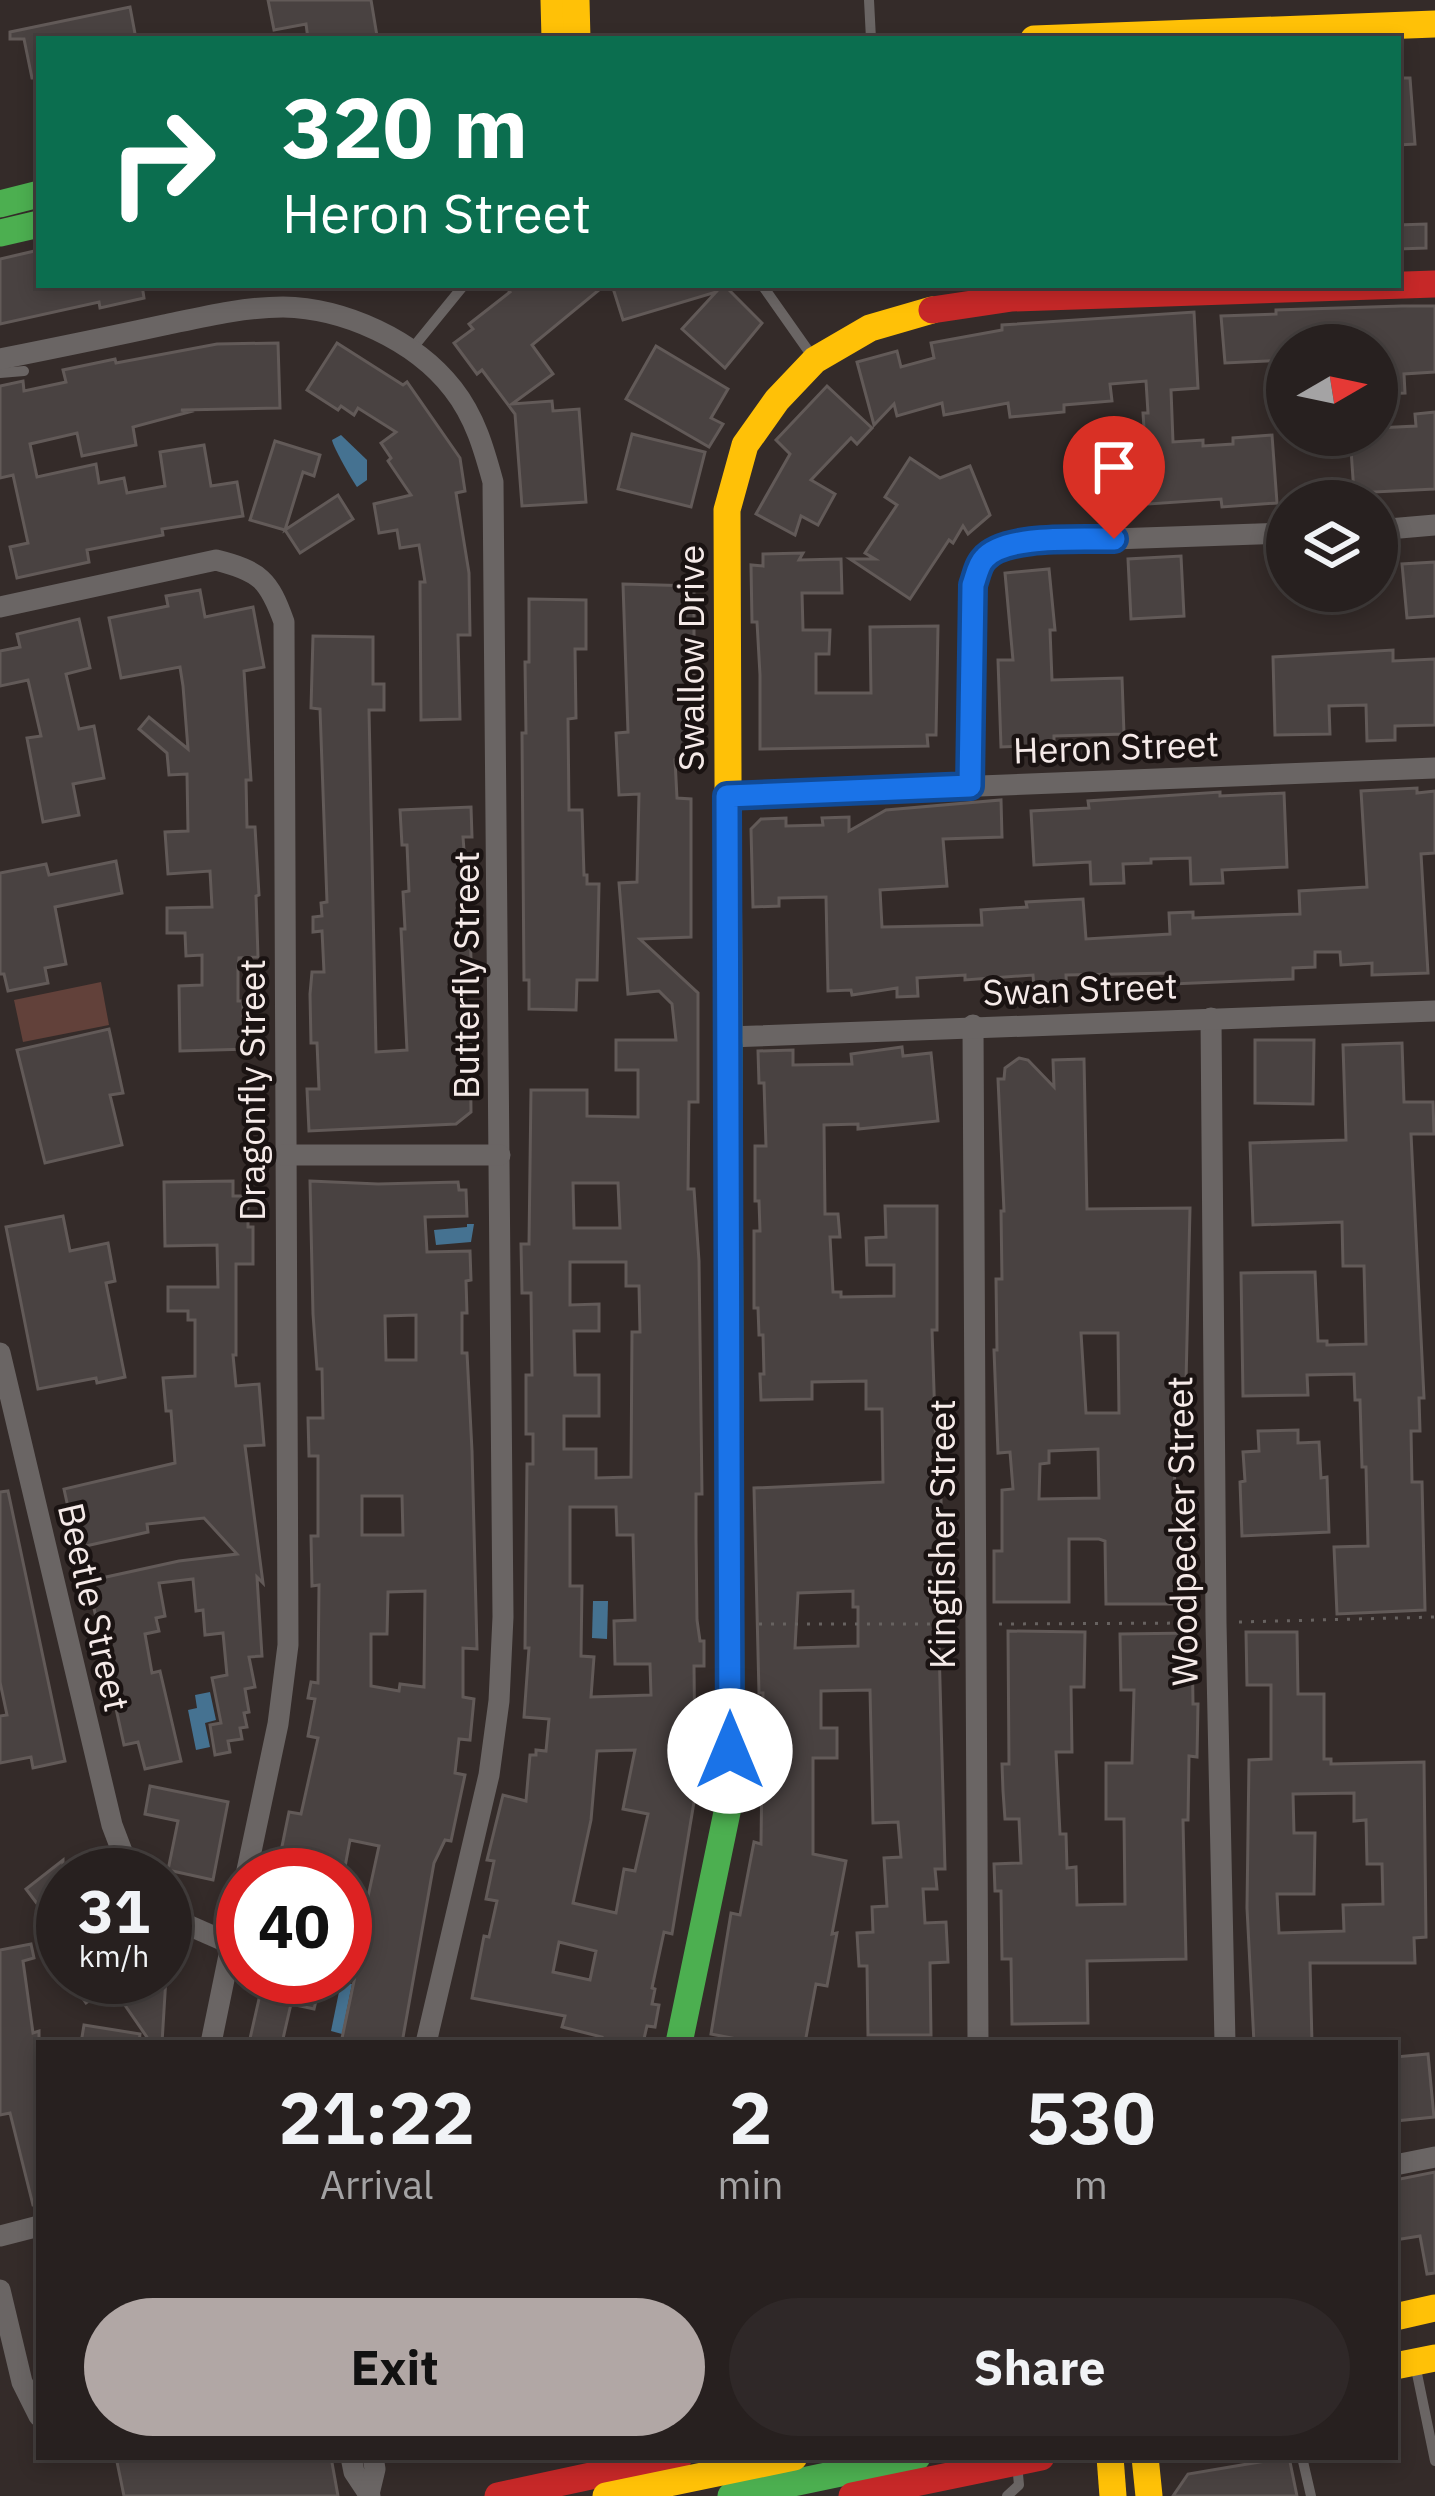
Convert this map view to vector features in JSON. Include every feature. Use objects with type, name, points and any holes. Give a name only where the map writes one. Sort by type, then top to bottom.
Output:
[{"type":"street","points":[[554,0],[555,36]]},
{"type":"street","points":[[576,0],[577,36]]},
{"type":"street","points":[[1114,36],[1435,24]]},
{"type":"street","points":[[0,203],[36,195]]},
{"type":"street","points":[[0,233],[36,225]]},
{"type":"street","name":"Swallow Drive","points":[[1401,285],[1435,284]]},
{"type":"street","name":"Swallow Drive","points":[[681,2040],[731,1793],[727,510],[745,445],[777,400],[815,360],[870,328],[928,311],[1012,298],[1314,288]]},
{"type":"street","name":"Butterfly Street","points":[[0,359],[223,313],[282,307],[328,312],[411,350],[453,388],[480,434],[493,482],[500,1701],[489,1775],[427,2040]]},
{"type":"street","points":[[1398,528],[1435,525]]},
{"type":"street","points":[[970,786],[973,585],[981,561],[997,548],[1027,542],[1266,534]]},
{"type":"street","name":"Dragonfly Street","points":[[0,607],[216,560],[244,567],[272,586],[284,622],[288,1645],[278,1724],[251,1848]]},
{"type":"street","name":"Heron Street","points":[[727,796],[1435,768]]},
{"type":"street","name":"Swan Street","points":[[728,1037],[1435,1011]]},
{"type":"street","name":"Woodpecker Street","points":[[1211,1018],[1225,2040]]},
{"type":"street","name":"Kingfisher Street","points":[[973,1025],[978,2040]]},
{"type":"street","points":[[284,1155],[500,1155]]},
{"type":"street","name":"Beetle Street","points":[[0,1353],[121,1848]]},
{"type":"street","points":[[212,2040],[219,2004]]},
{"type":"street","points":[[1398,2164],[1435,2157]]},
{"type":"street","points":[[0,2236],[36,2227]]},
{"type":"street","points":[[0,2290],[22,2382],[36,2410]]},
{"type":"street","points":[[1398,2316],[1435,2308]]},
{"type":"street","points":[[353,2460],[369,2495]]},
{"type":"street","points":[[369,2495],[374,2460]]},
{"type":"street","points":[[498,2496],[677,2460]]},
{"type":"street","points":[[597,2493],[778,2460]]},
{"type":"street","points":[[720,2492],[900,2460]]},
{"type":"street","points":[[852,2496],[1024,2460]]},
{"type":"street","points":[[1109,2460],[1113,2496]]},
{"type":"street","points":[[1145,2460],[1149,2496]]},
{"type":"lane","points":[[869,0],[871,36]]},
{"type":"lane","points":[[411,350],[462,288]]},
{"type":"lane","points":[[764,288],[815,360]]},
{"type":"lane","points":[[0,374],[24,371]]},
{"type":"lane","points":[[1415,2362],[1435,2461]]},
{"type":"lane","points":[[597,2493],[683,2460]]},
{"type":"lane","points":[[689,2460],[720,2492]]},
{"type":"lane","points":[[1007,2496],[1019,2485],[1029,2460]]},
{"type":"lane","points":[[1303,2460],[1311,2496]]},
{"type":"path","points":[[730,1624],[1216,1623],[1435,1617]]},
{"type":"shaded area","points":[[101,982],[109,1025],[23,1042],[14,1000]]},
{"type":"water","points":[[341,435],[367,460],[367,480],[357,487],[332,440]]},
{"type":"water","points":[[474,1224],[471,1242],[436,1245],[434,1230]]},
{"type":"water","points":[[593,1601],[608,1601],[607,1639],[592,1638]]},
{"type":"water","points":[[210,1692],[216,1720],[205,1723],[210,1747],[196,1750],[188,1710],[197,1708],[195,1695]]},
{"type":"water","points":[[337,2004],[348,2004],[342,2034],[331,2031]]},
{"type":"building","points":[[268,0],[371,0],[377,36],[308,36],[306,24],[274,30]]},
{"type":"building","points":[[130,7],[135,36],[36,36],[36,78],[32,78],[24,39],[10,39],[10,32]]},
{"type":"building","points":[[1401,78],[1410,78],[1415,144],[1401,145]]},
{"type":"building","points":[[1426,224],[1426,248],[1401,249],[1401,225]]},
{"type":"building","points":[[36,251],[36,288],[142,288],[144,298],[100,308],[99,302],[0,324],[0,259]]},
{"type":"building","points":[[507,288],[601,288],[532,345],[553,374],[512,404],[552,401],[553,411],[579,409],[586,502],[522,506],[515,414],[482,370],[477,374],[454,343],[473,329],[469,324],[510,292]]},
{"type":"building","points":[[613,288],[727,288],[762,323],[725,368],[682,329],[716,292],[623,320]]},
{"type":"building","points":[[1435,306],[1435,372],[1404,374],[1405,393],[1398,393],[1398,324],[1266,324],[1266,361],[1225,363],[1221,316],[1276,314],[1276,310]]},
{"type":"building","points":[[1194,312],[1198,388],[1171,390],[1173,442],[1233,444],[1233,438],[1266,435],[1266,456],[1274,456],[1275,480],[1266,480],[1266,504],[1222,507],[1221,499],[1149,504],[1143,413],[1148,413],[1146,381],[1110,384],[1112,401],[1010,417],[1008,403],[944,415],[942,403],[897,416],[894,404],[874,425],[857,362],[897,351],[901,367],[934,358],[931,343],[1002,330],[1002,325]]},
{"type":"building","points":[[278,343],[280,408],[181,410],[189,412],[133,427],[136,445],[82,456],[77,433],[30,444],[37,477],[96,464],[99,483],[124,478],[127,493],[165,486],[160,452],[204,445],[211,486],[237,482],[243,516],[162,529],[163,535],[87,550],[89,562],[17,578],[10,547],[28,543],[13,475],[0,478],[0,386],[23,381],[24,391],[66,382],[63,370],[115,359],[116,363],[217,344]]},
{"type":"building","points":[[337,343],[403,385],[407,382],[460,458],[465,491],[456,493],[469,573],[470,635],[458,635],[460,719],[421,720],[420,582],[425,582],[419,545],[400,548],[397,530],[379,533],[374,504],[411,495],[381,443],[396,432],[358,408],[354,415],[341,406],[338,410],[307,390]]},
{"type":"building","points":[[656,346],[728,389],[711,418],[723,424],[709,447],[626,399]]},
{"type":"building","points":[[827,386],[872,428],[857,444],[851,438],[811,480],[835,494],[818,525],[801,516],[795,535],[756,514],[790,454],[776,440]]},
{"type":"building","points":[[1435,412],[1435,489],[1398,491],[1398,480],[1353,480],[1351,456],[1398,456],[1398,427],[1416,426],[1415,414]]},
{"type":"building","points":[[632,434],[705,452],[691,507],[618,489]]},
{"type":"building","points":[[275,441],[320,455],[314,476],[303,472],[285,530],[250,520]]},
{"type":"building","points":[[910,458],[940,478],[970,466],[990,515],[968,534],[963,526],[953,543],[949,540],[910,599],[850,559],[875,559],[865,553],[897,505],[885,497]]},
{"type":"building","points":[[338,495],[353,519],[300,553],[285,530]]},
{"type":"building","points":[[803,553],[799,560],[841,559],[842,593],[802,593],[803,630],[830,630],[829,654],[816,654],[816,693],[871,693],[870,627],[938,626],[936,735],[927,735],[928,746],[760,749],[760,675],[757,622],[752,622],[751,565],[763,566],[763,554]]},
{"type":"building","points":[[1181,556],[1184,616],[1131,619],[1128,559]]},
{"type":"building","points":[[1435,562],[1435,616],[1407,618],[1402,564]]},
{"type":"building","points":[[1049,569],[1055,630],[1050,630],[1052,680],[1122,678],[1124,734],[1054,736],[1054,745],[1001,747],[998,660],[1013,660],[1005,573]]},
{"type":"building","points":[[623,584],[694,586],[694,729],[700,729],[701,758],[675,760],[677,798],[691,799],[691,937],[640,939],[698,993],[698,1102],[689,1102],[688,1189],[694,1189],[699,1261],[702,1494],[696,1494],[697,1620],[700,1641],[704,1641],[704,1666],[694,1666],[695,1762],[688,1795],[695,1796],[672,1934],[664,1932],[652,1988],[652,2004],[659,2005],[655,2027],[647,2026],[644,2040],[602,2040],[562,2027],[565,2016],[472,1998],[484,1936],[489,1937],[497,1901],[486,1899],[494,1861],[487,1860],[503,1795],[526,1801],[530,1755],[546,1751],[549,1719],[524,1717],[529,1648],[525,1648],[527,1464],[533,1464],[533,1434],[526,1434],[526,1375],[532,1375],[531,1293],[522,1293],[521,1244],[529,1244],[531,1090],[587,1090],[587,1116],[638,1117],[638,1070],[616,1070],[616,1040],[676,1040],[672,1004],[659,991],[628,994],[619,883],[637,882],[639,794],[619,795],[616,733],[628,732]],"holes":[[[573,1183],[618,1183],[620,1228],[574,1228]],[[570,1262],[626,1262],[626,1286],[639,1286],[640,1332],[632,1332],[631,1477],[596,1478],[596,1449],[564,1449],[564,1416],[599,1416],[599,1375],[575,1375],[574,1331],[599,1331],[599,1304],[570,1305]],[[570,1507],[616,1507],[617,1535],[633,1535],[635,1620],[614,1621],[615,1664],[650,1664],[651,1695],[591,1697],[594,1657],[581,1656],[582,1586],[570,1586]],[[635,1750],[623,1809],[648,1814],[635,1871],[624,1869],[616,1913],[573,1903],[591,1820],[597,1751]],[[559,1942],[596,1951],[590,1980],[553,1972]]]},
{"type":"building","points":[[200,590],[205,617],[253,607],[264,667],[244,671],[251,780],[246,780],[247,827],[255,827],[259,895],[258,957],[239,958],[238,969],[238,1001],[243,1001],[243,1021],[249,1021],[249,1049],[180,1051],[179,986],[202,985],[202,955],[186,956],[185,933],[167,933],[167,908],[212,907],[210,871],[168,874],[165,832],[188,831],[187,774],[169,775],[167,753],[139,729],[149,717],[188,749],[180,667],[121,678],[109,618],[168,606],[166,596]]},
{"type":"building","points":[[529,599],[586,600],[586,649],[575,649],[576,718],[568,719],[569,810],[582,810],[584,875],[587,884],[599,884],[597,980],[577,980],[576,1010],[529,1009],[529,980],[524,980],[522,733],[526,733]]},
{"type":"building","points":[[79,619],[90,668],[66,674],[79,729],[94,726],[104,778],[73,784],[79,815],[43,822],[27,738],[41,736],[28,680],[0,686],[0,651],[20,647],[17,634]]},
{"type":"building","points":[[313,636],[373,637],[373,684],[384,684],[384,710],[369,710],[376,1052],[407,1050],[401,929],[405,929],[403,892],[409,891],[400,810],[471,807],[472,837],[463,837],[465,863],[461,864],[464,928],[470,927],[471,959],[462,959],[465,1009],[470,1008],[471,1112],[456,1124],[309,1131],[307,1089],[319,1089],[317,1043],[311,1043],[312,972],[324,972],[322,931],[313,932],[313,917],[322,916],[321,903],[327,902],[320,709],[311,708]]},
{"type":"building","points":[[1393,650],[1393,661],[1435,659],[1435,725],[1395,726],[1395,740],[1367,741],[1366,705],[1329,706],[1330,734],[1275,735],[1273,657]]},
{"type":"building","points":[[1417,788],[1417,793],[1435,791],[1435,853],[1421,854],[1428,973],[1372,975],[1372,963],[1341,965],[1340,952],[1315,952],[1315,967],[1293,968],[1293,979],[1172,984],[1172,973],[1066,975],[1067,998],[1035,1000],[1033,975],[965,980],[965,975],[917,978],[918,996],[897,997],[897,988],[852,995],[851,990],[828,991],[826,897],[779,898],[779,906],[753,907],[751,829],[761,819],[786,818],[786,826],[823,825],[822,818],[849,817],[849,831],[886,810],[1001,800],[1002,837],[943,839],[947,886],[880,890],[882,927],[982,925],[981,910],[1083,899],[1086,939],[1170,934],[1169,913],[1193,912],[1193,918],[1300,914],[1299,891],[1367,887],[1361,791]]},
{"type":"building","points":[[1220,792],[1220,796],[1284,793],[1287,867],[1222,870],[1223,883],[1191,884],[1190,858],[1151,859],[1151,863],[1123,864],[1124,883],[1091,884],[1090,862],[1034,865],[1031,811],[1089,808],[1088,801]]},
{"type":"building","points":[[116,861],[122,893],[55,907],[66,964],[45,968],[48,983],[8,991],[4,974],[0,974],[0,873],[46,864],[49,875]]},
{"type":"building","points":[[109,1029],[123,1093],[110,1095],[122,1145],[45,1163],[17,1050]]},
{"type":"building","points":[[1255,1040],[1314,1040],[1313,1104],[1255,1103]]},
{"type":"building","points":[[1402,1043],[1404,1102],[1433,1102],[1434,1134],[1411,1134],[1424,1398],[1419,1398],[1420,1431],[1411,1431],[1412,1482],[1422,1482],[1425,1610],[1337,1614],[1334,1547],[1368,1546],[1366,1467],[1362,1467],[1360,1400],[1355,1400],[1354,1374],[1307,1375],[1308,1395],[1243,1396],[1241,1273],[1315,1272],[1318,1341],[1366,1344],[1364,1266],[1343,1266],[1342,1222],[1253,1225],[1250,1143],[1346,1140],[1343,1045]]},
{"type":"building","points":[[902,1047],[903,1056],[931,1053],[938,1121],[858,1129],[858,1124],[824,1125],[825,1214],[838,1214],[840,1237],[830,1237],[833,1292],[841,1292],[841,1297],[894,1296],[894,1265],[867,1265],[866,1238],[886,1237],[885,1206],[937,1206],[937,1330],[932,1330],[941,1550],[945,1551],[944,1608],[938,1608],[945,1869],[935,1869],[937,1889],[923,1889],[925,1923],[946,1922],[948,1962],[930,1963],[931,2035],[868,2035],[867,1966],[859,1966],[857,1933],[873,1932],[872,1907],[887,1906],[884,1858],[901,1857],[898,1822],[873,1823],[870,1690],[821,1691],[821,1728],[837,1728],[837,1758],[813,1758],[813,1854],[846,1861],[827,1986],[816,1984],[806,2040],[742,2040],[711,2034],[731,1913],[740,1915],[754,1842],[761,1844],[763,1693],[759,1693],[754,1488],[883,1482],[882,1409],[866,1409],[866,1381],[812,1382],[812,1399],[761,1400],[763,1335],[759,1335],[758,1308],[754,1308],[754,1231],[760,1231],[755,1146],[766,1146],[758,1051],[793,1050],[793,1065],[852,1064],[851,1054]],"holes":[[[853,1591],[853,1607],[858,1607],[858,1646],[795,1648],[798,1593]]]},
{"type":"building","points":[[1019,1058],[1028,1060],[1054,1087],[1053,1060],[1084,1059],[1087,1209],[1190,1208],[1184,1469],[1174,1469],[1183,1604],[1106,1604],[1105,1541],[1099,1539],[1069,1539],[1069,1602],[994,1602],[994,1551],[1002,1551],[1002,1490],[1013,1489],[1010,1452],[998,1453],[994,1350],[1004,1211],[998,1079],[1004,1079],[1005,1068]],"holes":[[[1081,1333],[1118,1333],[1119,1413],[1086,1413]],[[1098,1449],[1099,1498],[1039,1499],[1040,1464],[1049,1463],[1049,1451]]]},
{"type":"building","points":[[233,1181],[233,1196],[248,1196],[248,1227],[253,1227],[253,1264],[236,1264],[233,1355],[236,1386],[259,1384],[264,1445],[245,1446],[263,1583],[257,1577],[262,1656],[249,1657],[255,1687],[245,1689],[249,1712],[244,1713],[247,1727],[240,1728],[242,1739],[228,1741],[230,1752],[215,1755],[210,1725],[221,1723],[212,1678],[227,1675],[223,1633],[205,1635],[203,1610],[196,1611],[193,1579],[159,1583],[165,1616],[156,1618],[159,1631],[145,1634],[152,1673],[160,1671],[181,1761],[145,1769],[138,1742],[124,1745],[88,1581],[237,1554],[204,1518],[147,1524],[148,1532],[77,1548],[64,1489],[175,1463],[163,1378],[195,1376],[195,1320],[188,1320],[188,1311],[168,1311],[168,1287],[218,1287],[217,1245],[165,1246],[164,1182]]},
{"type":"building","points":[[310,1181],[458,1182],[459,1190],[466,1190],[467,1216],[425,1217],[427,1252],[470,1251],[462,1353],[467,1353],[472,1451],[477,1649],[463,1648],[463,1697],[474,1699],[470,1740],[459,1739],[455,1773],[465,1775],[451,1841],[445,1840],[434,1863],[403,2040],[342,2040],[349,2004],[372,2004],[372,1878],[379,1846],[350,1840],[349,1848],[282,1848],[289,1812],[301,1814],[318,1738],[308,1736],[315,1699],[308,1698],[311,1682],[318,1683],[319,1585],[312,1586],[311,1536],[318,1536],[318,1456],[309,1456],[308,1418],[323,1418],[322,1369],[317,1369],[313,1314]],"holes":[[[416,1315],[416,1360],[386,1360],[385,1316]],[[362,1496],[402,1496],[403,1535],[362,1535]],[[425,1591],[424,1687],[400,1684],[399,1691],[371,1686],[371,1634],[387,1634],[388,1592]]]},
{"type":"building","points":[[63,1216],[70,1251],[108,1243],[115,1281],[106,1283],[125,1377],[38,1389],[6,1227]]},
{"type":"building","points":[[1298,1430],[1298,1443],[1319,1442],[1321,1478],[1327,1477],[1329,1532],[1242,1536],[1243,1452],[1259,1451],[1258,1431]]},
{"type":"building","points":[[8,1491],[65,1761],[33,1768],[31,1757],[0,1763],[0,1716],[7,1715],[0,1682],[0,1492]]},
{"type":"building","points":[[1008,1631],[1085,1632],[1084,1687],[1071,1687],[1072,1752],[1056,1752],[1060,1834],[1066,1834],[1067,1868],[1076,1867],[1077,1905],[1125,1904],[1124,1819],[1106,1819],[1106,1763],[1132,1763],[1134,1690],[1121,1690],[1120,1634],[1192,1633],[1193,1704],[1198,1704],[1197,1757],[1189,1756],[1188,1820],[1183,1820],[1186,1959],[1087,1961],[1088,2023],[1012,2024],[1011,1959],[1002,1959],[1001,1891],[995,1891],[994,1864],[1021,1863],[1019,1819],[1005,1819],[1003,1791],[1002,1764],[1009,1764]]},
{"type":"building","points":[[1246,1632],[1297,1632],[1298,1694],[1324,1694],[1324,1759],[1331,1759],[1331,1764],[1424,1762],[1426,1937],[1414,1938],[1415,1963],[1310,1963],[1312,2040],[1254,2040],[1247,1908],[1249,1760],[1271,1759],[1271,1685],[1247,1685]],"holes":[[[1354,1793],[1354,1821],[1366,1820],[1367,1864],[1382,1864],[1383,1904],[1343,1905],[1344,1931],[1279,1933],[1277,1894],[1314,1894],[1315,1833],[1294,1833],[1293,1794]]]},
{"type":"building","points":[[150,1786],[228,1802],[213,1880],[192,1875],[192,1848],[172,1848],[178,1821],[145,1814]]},
{"type":"building","points":[[36,1881],[36,1902],[26,1889]]},
{"type":"building","points":[[31,1944],[34,1958],[23,1961],[33,2033],[39,2031],[36,2205],[10,2113],[0,2115],[0,1950]]},
{"type":"building","points":[[124,2004],[164,2004],[162,2040],[149,2040]]},
{"type":"building","points":[[258,2004],[291,2004],[283,2040],[250,2040]]},
{"type":"building","points":[[84,2025],[140,2034],[139,2040],[82,2040]]},
{"type":"building","points":[[1428,2054],[1434,2117],[1398,2121],[1398,2057]]},
{"type":"building","points":[[1435,2172],[1435,2273],[1427,2274],[1420,2236],[1398,2240],[1398,2179]]},
{"type":"building","points":[[117,2460],[332,2460],[338,2496],[124,2496]]},
{"type":"building","points":[[1290,2460],[1297,2496],[1173,2496],[1188,2474]]},
{"type":"traffic: fast","points":[[0,204],[36,195]]},
{"type":"traffic: fast","points":[[0,233],[36,225]]},
{"type":"traffic: fast","points":[[680,2040],[731,1793],[729,1041]]},
{"type":"traffic: fast","points":[[731,2496],[903,2460]]},
{"type":"traffic: slow","points":[[554,0],[555,36]]},
{"type":"traffic: slow","points":[[576,0],[577,36]]},
{"type":"traffic: slow","points":[[1114,36],[1435,24]]},
{"type":"traffic: slow","points":[[729,1041],[727,510],[745,445],[777,400],[815,360],[870,328],[932,310]]},
{"type":"traffic: slow","points":[[1398,2316],[1435,2308]]},
{"type":"traffic: slow","points":[[1398,2365],[1435,2358]]},
{"type":"traffic: slow","points":[[606,2496],[780,2460]]},
{"type":"traffic: slow","points":[[1110,2460],[1113,2496]]},
{"type":"traffic: slow","points":[[1145,2460],[1149,2496]]},
{"type":"traffic: jam","points":[[1401,285],[1435,284]]},
{"type":"traffic: jam","points":[[932,310],[1012,298],[1314,288]]},
{"type":"traffic: jam","points":[[498,2496],[665,2460]]},
{"type":"traffic: jam","points":[[852,2496],[1026,2460]]},
{"type":"route","points":[[730,1751],[727,796],[970,786],[973,585],[981,561],[997,548],[1027,542],[1114,539]]}]
